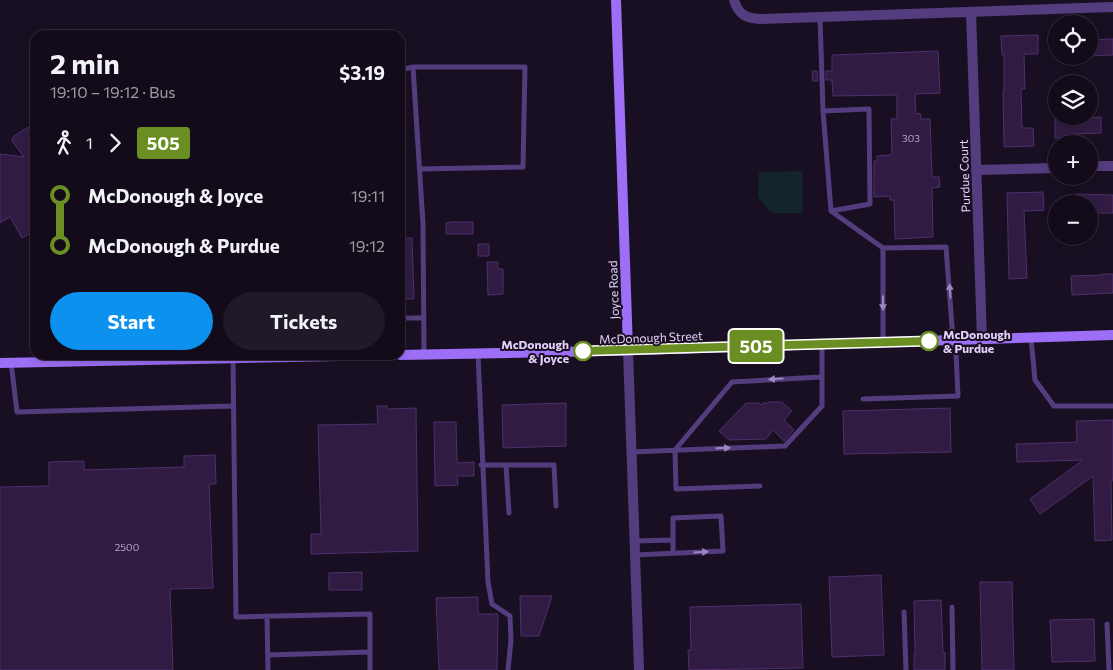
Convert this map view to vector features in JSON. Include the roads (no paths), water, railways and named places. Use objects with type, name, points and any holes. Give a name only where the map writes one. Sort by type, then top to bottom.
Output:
[{"type":"street","name":"Joyce Road","points":[[616,0],[639,670]]},
{"type":"street","points":[[734,0],[737,10],[743,16],[760,20],[1113,7]]},
{"type":"street","name":"Purdue Court","points":[[971,12],[982,339]]},
{"type":"street","points":[[1098,166],[1113,166]]},
{"type":"street","points":[[976,170],[1048,168]]},
{"type":"street","name":"McDonough Street","points":[[405,355],[1113,335]]},
{"type":"street","points":[[0,362],[60,360]]},
{"type":"lane","points":[[820,17],[823,111],[831,211],[883,248],[946,247],[953,340],[956,352],[958,396],[863,399]]},
{"type":"lane","points":[[413,67],[424,224],[424,354]]},
{"type":"lane","points":[[405,69],[413,67],[525,67],[523,168],[420,169]]},
{"type":"lane","points":[[823,111],[869,110],[870,204],[831,211]]},
{"type":"lane","points":[[883,248],[883,342]]},
{"type":"lane","points":[[405,318],[424,318]]},
{"type":"lane","points":[[1031,338],[1035,380],[1054,406],[1113,406]]},
{"type":"lane","points":[[631,452],[785,446],[822,406],[822,344]]},
{"type":"lane","points":[[478,353],[481,465],[488,582],[492,604],[510,616],[511,640],[508,670]]},
{"type":"lane","points":[[233,360],[236,617],[370,614],[370,670]]},
{"type":"lane","points":[[11,362],[17,412],[233,406]]},
{"type":"lane","points":[[760,486],[676,489],[674,450],[732,382],[821,377]]},
{"type":"lane","points":[[481,465],[554,465],[556,506]]},
{"type":"lane","points":[[506,465],[509,513]]},
{"type":"lane","points":[[635,555],[723,551],[721,516],[673,518],[673,553]]},
{"type":"lane","points":[[634,541],[672,540]]},
{"type":"lane","points":[[952,607],[953,670]]},
{"type":"lane","points":[[904,612],[906,670]]},
{"type":"lane","points":[[267,616],[268,670]]},
{"type":"lane","points":[[1107,624],[1109,670]]},
{"type":"lane","points":[[268,655],[370,652]]},
{"type":"place","name":"McDonough & Purdue","points":[[929,341]]},
{"type":"place","name":"McDonough & Joyce","points":[[583,351]]}]
